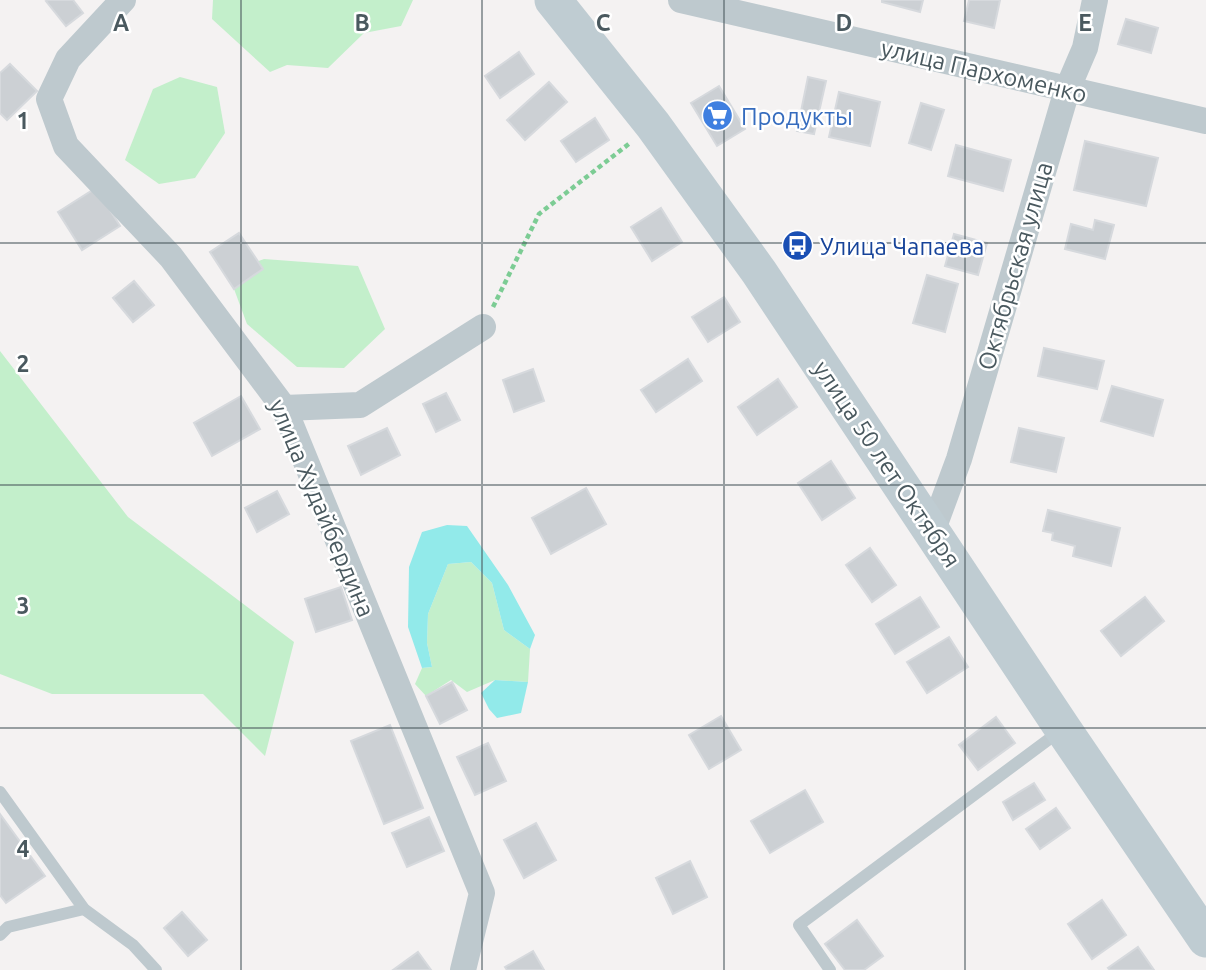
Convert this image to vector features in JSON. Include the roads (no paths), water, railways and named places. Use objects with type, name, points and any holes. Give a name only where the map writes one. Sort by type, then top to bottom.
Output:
[{"type":"main road","name":"улица 50 лет Октября","points":[[553,0],[653,125],[751,261],[1206,939]]},
{"type":"street","name":"улица Худайбердина","points":[[123,0],[68,59],[49,99],[66,146],[171,257],[284,408],[482,893],[463,970]]},
{"type":"street","name":"улица Пархоменко","points":[[681,0],[1206,121]]},
{"type":"street","name":"Октябрьская улица","points":[[932,532],[959,459],[1067,90],[1085,48],[1096,0]]},
{"type":"street","points":[[284,408],[360,405],[483,327]]},
{"type":"lane","points":[[830,970],[799,925],[1063,729]]},
{"type":"lane","points":[[0,792],[84,909],[132,945],[156,970]]},
{"type":"lane","points":[[3,926],[84,909]]},
{"type":"water","points":[[447,525],[467,526],[508,585],[535,635],[530,649],[504,630],[492,583],[471,562],[448,564],[428,614],[427,643],[432,667],[422,668],[408,627],[409,567],[422,532]]},
{"type":"water","points":[[495,680],[528,682],[521,713],[497,718],[489,709],[481,693]]},
{"type":"place","name":"Продукты","points":[[718,116]]},
{"type":"place","name":"Улица Чапаева","points":[[797,246]]}]
